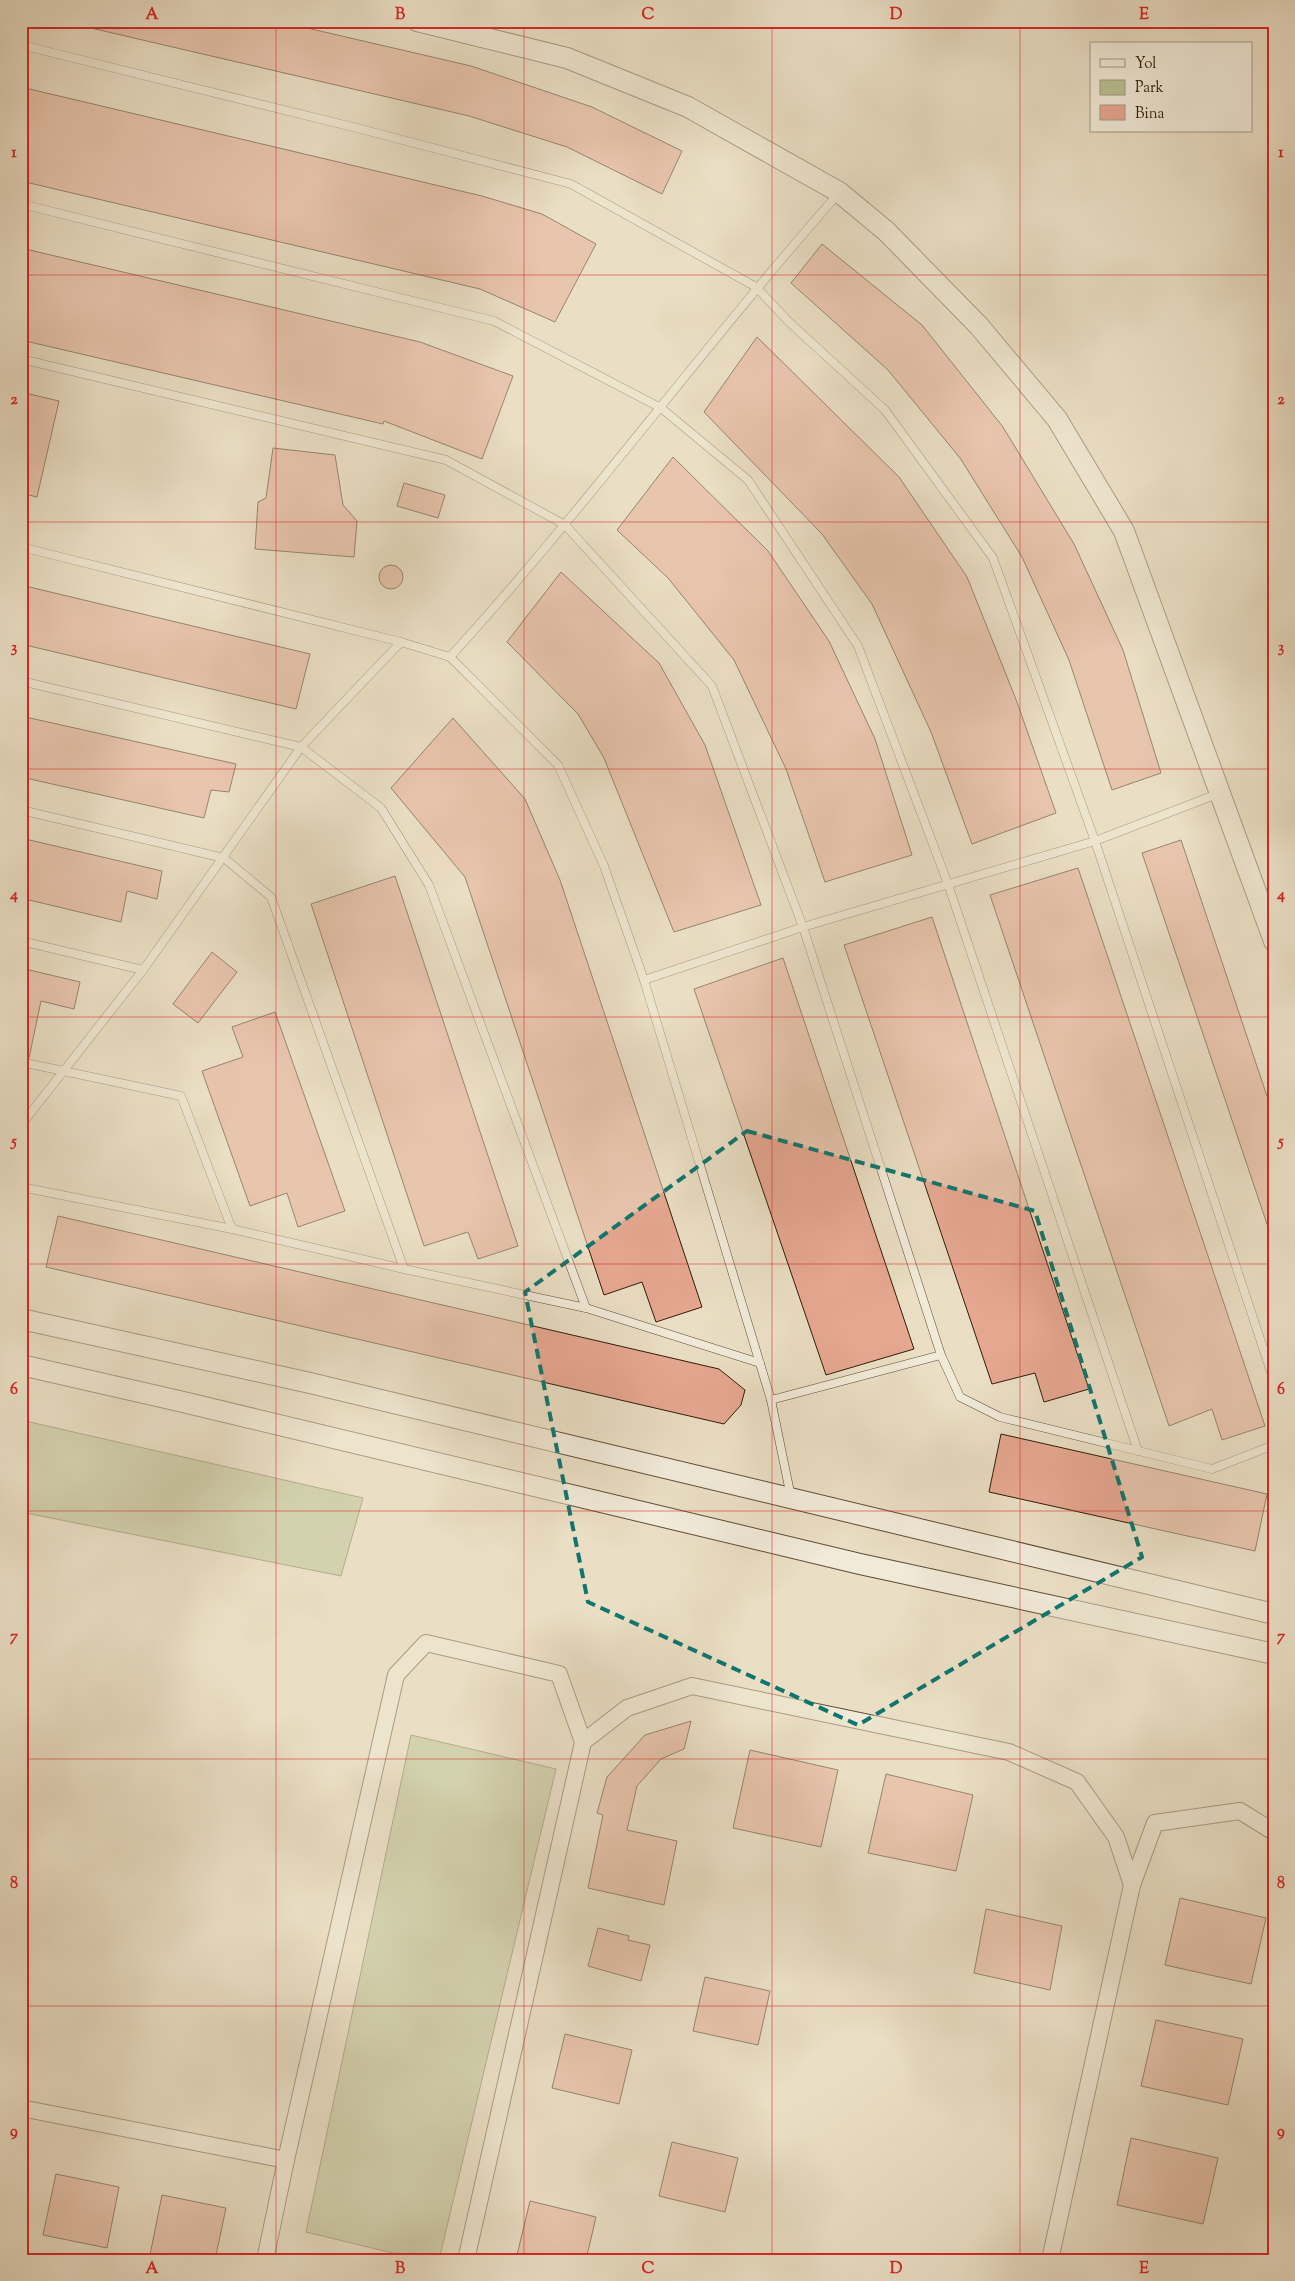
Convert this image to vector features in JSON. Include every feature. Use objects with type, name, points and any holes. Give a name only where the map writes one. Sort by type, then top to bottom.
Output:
[{"type":"street","points":[[416,21],[566,58],[688,107],[839,192],[886,231],[979,326],[1057,419],[1124,531],[1274,941]]},
{"type":"street","points":[[21,1319],[310,1383],[1274,1614]]},
{"type":"street","points":[[21,1365],[189,1403],[860,1564],[1274,1654]]},
{"type":"street","points":[[265,2260],[396,1675],[426,1643],[559,1674],[583,1742],[466,2260]]},
{"type":"street","points":[[1227,1644],[1274,1662]]},
{"type":"street","points":[[583,1742],[628,1708],[692,1686],[1009,1752],[1077,1782],[1116,1837],[1132,1885]]},
{"type":"street","points":[[1050,2260],[1132,1885],[1155,1823],[1240,1811],[1274,1832]]},
{"type":"street","points":[[21,2108],[286,2160]]},
{"type":"lane","points":[[21,45],[572,184],[756,288],[789,322],[885,410],[993,558],[1095,841],[1274,1381]]},
{"type":"lane","points":[[450,657],[565,525],[756,288],[839,192]]},
{"type":"lane","points":[[21,204],[494,321],[661,408],[748,480],[858,646],[948,884],[1138,1451]]},
{"type":"lane","points":[[21,359],[446,460],[565,525],[712,686],[803,927],[941,1356],[960,1397],[1000,1417],[1212,1469],[1274,1445]]},
{"type":"lane","points":[[21,547],[401,642],[450,657],[558,765],[604,866],[644,980],[771,1400],[791,1498]]},
{"type":"lane","points":[[21,1125],[143,970],[301,747],[401,642]]},
{"type":"lane","points":[[21,681],[301,747],[381,808],[429,885],[586,1308]]},
{"type":"lane","points":[[644,980],[803,927],[1095,841],[1220,793]]},
{"type":"lane","points":[[21,810],[224,858],[271,898],[404,1269]]},
{"type":"lane","points":[[21,941],[143,970]]},
{"type":"lane","points":[[21,1062],[180,1096],[232,1229]]},
{"type":"lane","points":[[21,1187],[232,1229],[404,1269],[586,1308],[760,1363]]},
{"type":"lane","points":[[771,1400],[941,1356]]},
{"type":"highlighted area","points":[[747,1131],[1035,1211],[1142,1557],[858,1725],[588,1602],[525,1292]]},
{"type":"green space","points":[[21,1420],[363,1498],[341,1576],[21,1512]]},
{"type":"green space","points":[[411,1735],[556,1769],[439,2260],[421,2260],[306,2232]]},
{"type":"building","points":[[91,21],[277,21],[471,66],[592,107],[682,151],[662,194],[567,147],[469,116],[91,28]]},
{"type":"building","points":[[21,87],[482,196],[542,214],[596,244],[555,322],[480,289],[21,181]]},
{"type":"building","points":[[822,244],[922,325],[1003,427],[1074,544],[1123,650],[1161,773],[1112,790],[1069,660],[1022,557],[960,458],[888,370],[791,283]]},
{"type":"building","points":[[21,248],[420,342],[513,376],[482,459],[384,421],[383,424],[21,340]]},
{"type":"building","points":[[757,337],[899,477],[967,577],[1017,702],[1056,813],[972,844],[931,732],[872,604],[822,534],[704,412]]},
{"type":"building","points":[[21,392],[59,401],[37,497],[21,493]]},
{"type":"building","points":[[273,448],[335,455],[343,505],[357,521],[354,557],[255,549],[258,502],[266,498]]},
{"type":"building","points":[[673,457],[768,551],[829,641],[875,739],[912,855],[825,882],[786,769],[734,660],[668,578],[617,530]]},
{"type":"building","points":[[404,483],[445,495],[438,518],[397,506]]},
{"type":"building","points":[[391,565],[396,566],[402,572],[402,582],[396,588],[391,589],[386,588],[380,582],[379,577],[380,572],[386,566]]},
{"type":"building","points":[[561,572],[659,663],[705,745],[761,905],[674,932],[604,758],[578,714],[507,642]]},
{"type":"building","points":[[21,585],[310,654],[296,709],[21,644]]},
{"type":"building","points":[[21,716],[236,764],[229,792],[211,790],[204,818],[21,777]]},
{"type":"building","points":[[453,718],[525,799],[560,880],[702,1307],[656,1322],[642,1282],[604,1295],[465,877],[391,788]]},
{"type":"building","points":[[21,838],[162,871],[157,899],[127,891],[121,922],[21,898]]},
{"type":"building","points":[[1181,840],[1274,1117],[1274,1236],[1271,1236],[1142,853]]},
{"type":"building","points":[[1078,868],[1265,1426],[1222,1440],[1212,1409],[1169,1426],[990,895]]},
{"type":"building","points":[[395,876],[518,1246],[478,1259],[468,1232],[424,1246],[311,904]]},
{"type":"building","points":[[932,917],[1089,1389],[1044,1402],[1035,1373],[992,1384],[844,945]]},
{"type":"building","points":[[212,952],[237,972],[198,1023],[173,1004]]},
{"type":"building","points":[[783,958],[914,1349],[826,1375],[694,989]]},
{"type":"building","points":[[21,968],[80,982],[74,1009],[41,1001],[29,1058],[21,1056]]},
{"type":"building","points":[[275,1012],[345,1211],[298,1227],[287,1193],[250,1206],[202,1071],[243,1057],[232,1027]]},
{"type":"building","points":[[58,1216],[719,1369],[745,1390],[741,1405],[724,1424],[46,1267]]},
{"type":"building","points":[[1001,1434],[1267,1494],[1255,1551],[989,1492]]},
{"type":"building","points":[[691,1721],[684,1749],[661,1759],[637,1786],[627,1830],[677,1841],[664,1905],[588,1888],[603,1815],[597,1813],[607,1777],[645,1735]]},
{"type":"building","points":[[750,1750],[838,1770],[821,1847],[733,1828]]},
{"type":"building","points":[[886,1774],[973,1795],[956,1871],[868,1853]]},
{"type":"building","points":[[1180,1898],[1266,1918],[1251,1984],[1165,1965]]},
{"type":"building","points":[[986,1909],[1062,1926],[1050,1990],[974,1973]]},
{"type":"building","points":[[598,1928],[629,1936],[628,1940],[650,1945],[641,1981],[588,1966]]},
{"type":"building","points":[[705,1977],[770,1991],[758,2045],[693,2031]]},
{"type":"building","points":[[1156,2020],[1243,2039],[1228,2105],[1141,2086]]},
{"type":"building","points":[[565,2034],[632,2050],[619,2104],[552,2088]]},
{"type":"building","points":[[1131,2138],[1218,2158],[1203,2224],[1117,2205]]},
{"type":"building","points":[[672,2142],[738,2158],[725,2212],[659,2196]]},
{"type":"building","points":[[56,2174],[119,2187],[107,2248],[43,2235]]},
{"type":"building","points":[[162,2195],[226,2208],[215,2260],[173,2260],[150,2255]]},
{"type":"building","points":[[530,2201],[596,2217],[586,2260],[535,2260],[517,2255]]}]
